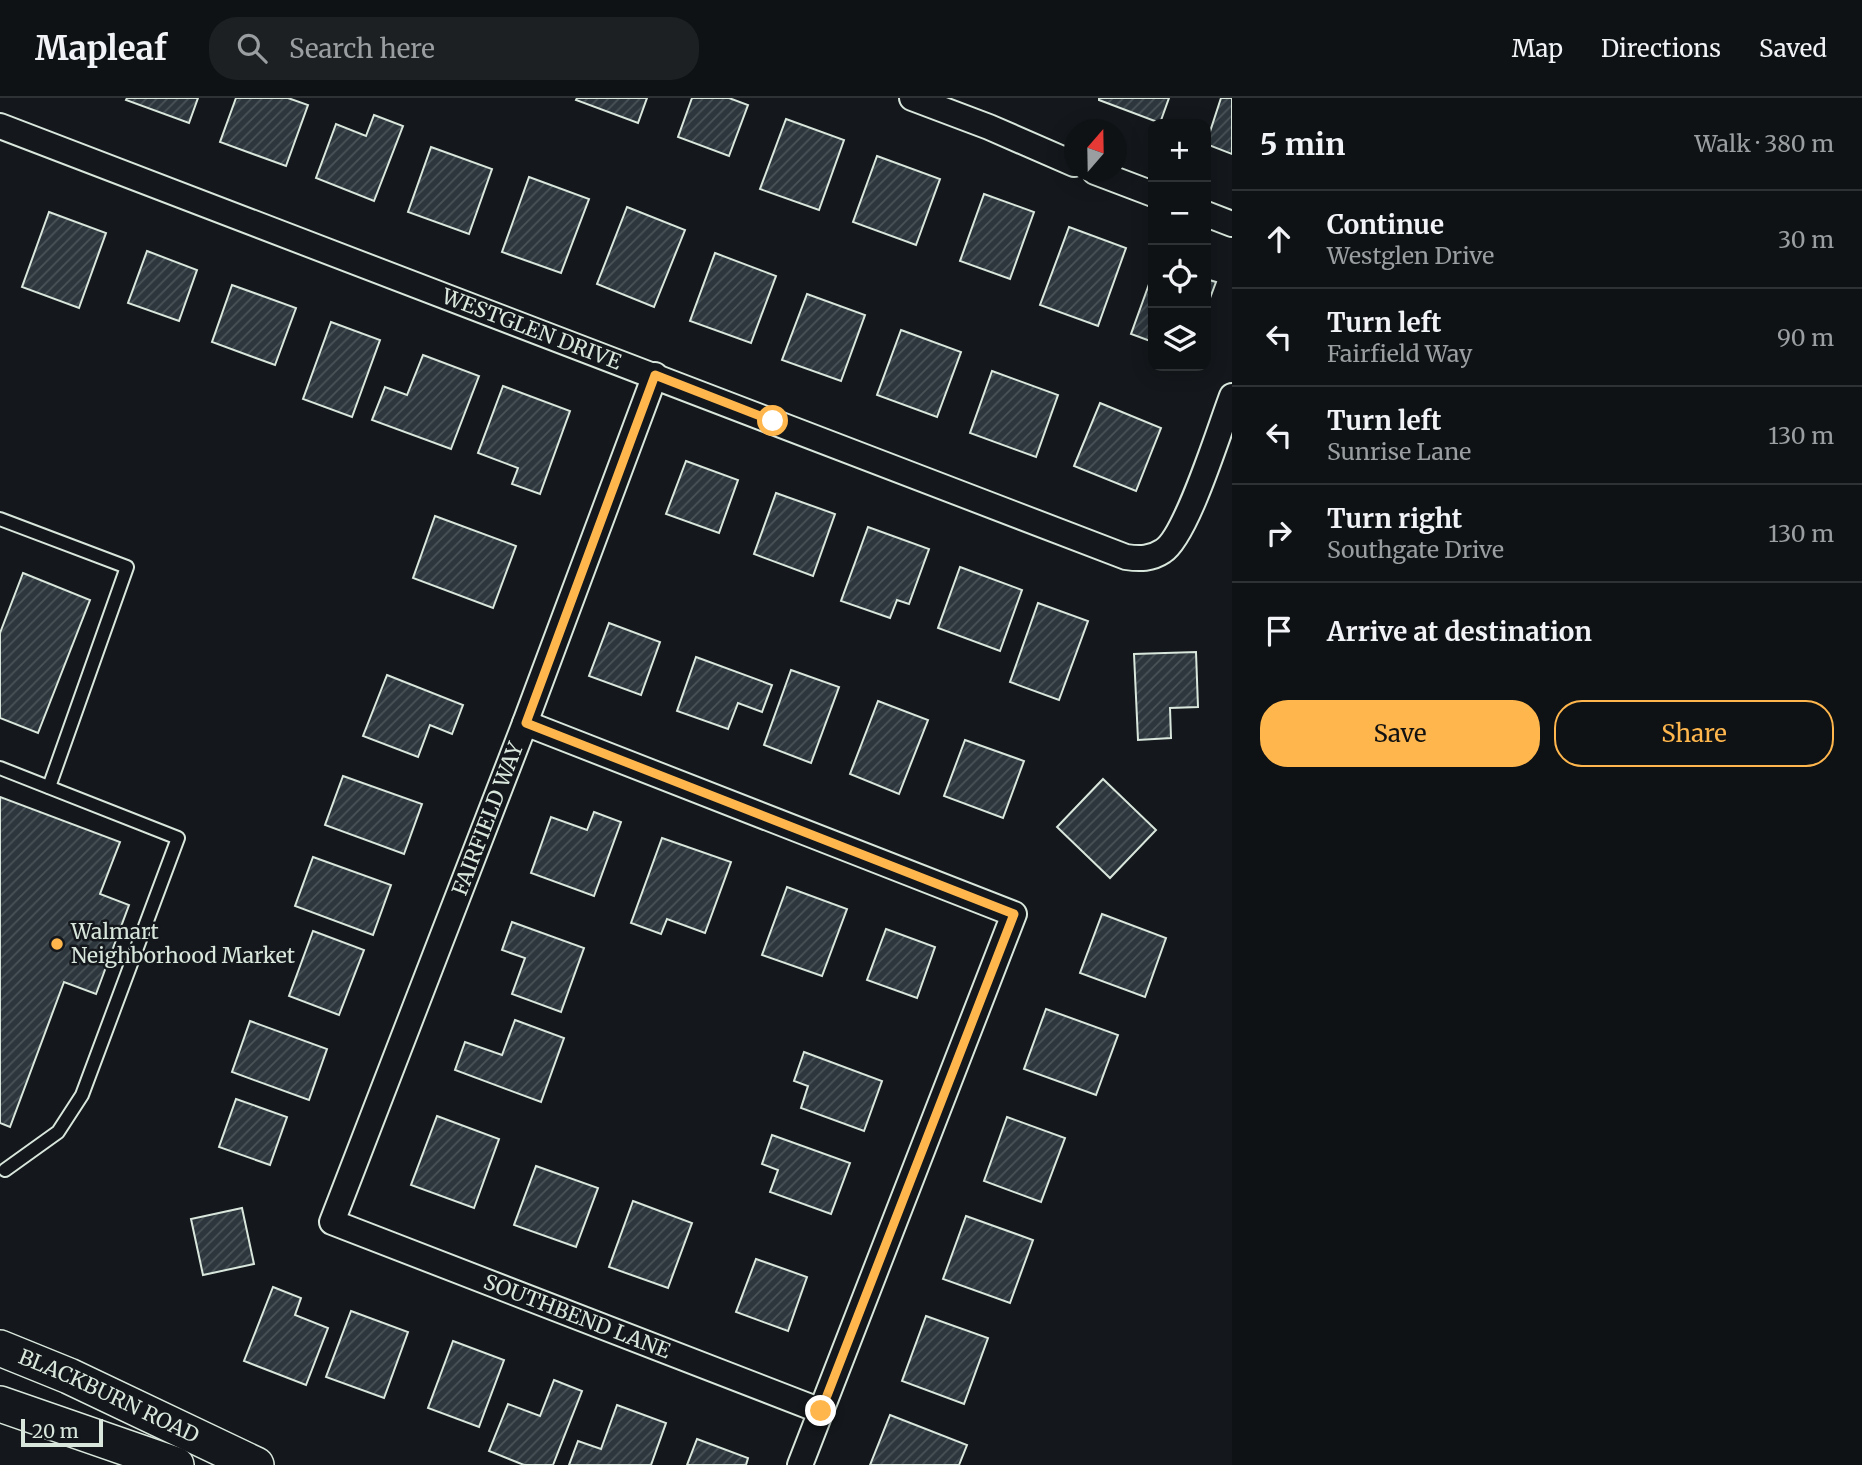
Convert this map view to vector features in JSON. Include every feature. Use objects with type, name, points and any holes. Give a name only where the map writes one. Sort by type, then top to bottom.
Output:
[{"type":"main road","name":"BLACKBURN ROAD","points":[[0,1348],[69,1376],[256,1465]]},
{"type":"main road","name":"BLACKBURN ROAD","points":[[0,1404],[165,1464]]},
{"type":"street","points":[[912,98],[1064,160]]},
{"type":"street","name":"WESTGLEN DRIVE","points":[[0,126],[1126,557],[1142,560],[1165,550],[1183,528],[1232,396]]},
{"type":"street","points":[[1121,182],[1148,192]]},
{"type":"street","points":[[1211,216],[1232,224]]},
{"type":"street","name":"FAIRFIELD WAY","points":[[332,1222],[526,723],[655,375]]},
{"type":"street","points":[[526,723],[1014,914],[800,1465]]},
{"type":"street","name":"SOUTHBEND LANE","points":[[332,1222],[821,1411]]},
{"type":"street","points":[[165,1464],[174,1426]]},
{"type":"lane","points":[[0,519],[127,567],[49,788]]},
{"type":"lane","points":[[0,768],[178,838],[82,1095],[58,1132],[3,1169],[0,1183]]},
{"type":"building","points":[[198,98],[189,123],[126,100]]},
{"type":"building","points":[[236,98],[288,98],[308,105],[286,166],[220,142]]},
{"type":"building","points":[[647,98],[638,123],[576,100]]},
{"type":"building","points":[[692,98],[729,98],[748,105],[729,156],[678,137]]},
{"type":"building","points":[[1169,98],[1161,119],[1149,119],[1099,100]]},
{"type":"building","points":[[1221,98],[1232,98],[1232,154],[1211,146],[1211,129]]},
{"type":"building","points":[[374,115],[403,126],[374,201],[316,178],[336,124],[366,136]]},
{"type":"building","points":[[786,119],[844,140],[819,210],[760,189]]},
{"type":"building","points":[[431,147],[492,169],[469,234],[408,212]]},
{"type":"building","points":[[877,156],[940,179],[916,245],[853,222]]},
{"type":"building","points":[[529,177],[589,199],[561,273],[502,252]]},
{"type":"building","points":[[984,194],[1034,212],[1010,279],[960,261]]},
{"type":"building","points":[[627,207],[685,230],[654,307],[597,284]]},
{"type":"building","points":[[49,212],[106,233],[79,308],[22,287]]},
{"type":"building","points":[[1069,227],[1126,248],[1098,326],[1040,305]]},
{"type":"building","points":[[147,251],[197,270],[179,321],[128,303]]},
{"type":"building","points":[[715,253],[776,276],[751,343],[690,321]]},
{"type":"building","points":[[1211,280],[1216,282],[1211,296]]},
{"type":"building","points":[[232,285],[296,308],[275,365],[212,342]]},
{"type":"building","points":[[1148,287],[1148,340],[1131,334]]},
{"type":"building","points":[[807,294],[865,315],[841,381],[782,360]]},
{"type":"building","points":[[331,322],[380,340],[352,417],[303,399]]},
{"type":"building","points":[[901,330],[961,352],[937,417],[877,395]]},
{"type":"building","points":[[423,355],[479,376],[451,449],[372,420],[385,387],[407,395]]},
{"type":"building","points":[[992,371],[1058,395],[1036,457],[970,433]]},
{"type":"building","points":[[503,386],[570,411],[540,494],[512,484],[518,468],[478,453]]},
{"type":"building","points":[[1100,403],[1161,428],[1136,491],[1074,466]]},
{"type":"building","points":[[686,461],[738,480],[719,533],[666,514]]},
{"type":"building","points":[[776,493],[835,514],[813,576],[754,554]]},
{"type":"building","points":[[435,516],[516,546],[493,608],[413,578]]},
{"type":"building","points":[[868,527],[929,549],[909,604],[897,600],[890,618],[841,601]]},
{"type":"building","points":[[960,567],[1022,590],[1000,651],[938,628]]},
{"type":"building","points":[[23,573],[90,600],[38,733],[0,718],[0,633]]},
{"type":"building","points":[[1038,603],[1088,621],[1059,700],[1010,682]]},
{"type":"building","points":[[609,623],[660,642],[641,695],[589,676]]},
{"type":"building","points":[[1196,652],[1198,707],[1170,708],[1171,738],[1138,740],[1134,654]]},
{"type":"building","points":[[696,657],[772,685],[762,712],[738,703],[728,729],[677,711]]},
{"type":"building","points":[[791,670],[839,687],[811,763],[764,745]]},
{"type":"building","points":[[387,675],[463,705],[452,734],[430,725],[418,757],[363,736]]},
{"type":"building","points":[[878,701],[928,720],[899,794],[850,774]]},
{"type":"building","points":[[965,740],[1024,761],[1003,818],[944,796]]},
{"type":"building","points":[[343,776],[422,804],[404,854],[325,825]]},
{"type":"building","points":[[1103,779],[1156,830],[1110,878],[1057,827]]},
{"type":"building","name":"Walmart Neighborhood Market","points":[[0,797],[120,842],[100,894],[129,905],[96,994],[64,982],[10,1127],[0,1123]]},
{"type":"building","points":[[594,812],[621,822],[594,896],[531,873],[551,817],[587,830]]},
{"type":"building","points":[[662,838],[731,862],[705,933],[667,919],[661,934],[631,923]]},
{"type":"building","points":[[313,857],[391,885],[373,935],[295,906]]},
{"type":"building","points":[[787,887],[847,909],[822,976],[762,955]]},
{"type":"building","points":[[1102,914],[1166,938],[1145,997],[1080,973]]},
{"type":"building","points":[[512,922],[584,948],[561,1012],[512,994],[525,958],[502,950]]},
{"type":"building","points":[[886,929],[935,947],[917,998],[867,980]]},
{"type":"building","points":[[313,931],[364,950],[339,1015],[289,996]]},
{"type":"building","points":[[1046,1009],[1118,1035],[1096,1095],[1024,1069]]},
{"type":"building","points":[[515,1020],[564,1038],[541,1102],[455,1070],[465,1042],[502,1055]]},
{"type":"building","points":[[250,1021],[327,1049],[309,1100],[232,1072]]},
{"type":"building","points":[[804,1052],[882,1081],[864,1131],[801,1108],[808,1086],[794,1081]]},
{"type":"building","points":[[236,1099],[287,1117],[270,1165],[219,1147]]},
{"type":"building","points":[[437,1116],[499,1139],[474,1208],[411,1185]]},
{"type":"building","points":[[1007,1117],[1065,1138],[1041,1202],[984,1181]]},
{"type":"building","points":[[772,1135],[850,1163],[831,1214],[770,1192],[778,1170],[762,1164]]},
{"type":"building","points":[[536,1166],[598,1188],[576,1247],[514,1225]]},
{"type":"building","points":[[633,1201],[692,1223],[668,1288],[609,1267]]},
{"type":"building","points":[[242,1208],[254,1264],[203,1275],[191,1219]]},
{"type":"building","points":[[966,1216],[1033,1240],[1010,1303],[943,1279]]},
{"type":"building","points":[[756,1259],[807,1277],[788,1331],[736,1312]]},
{"type":"building","points":[[273,1287],[301,1298],[295,1315],[328,1328],[306,1385],[244,1361]]},
{"type":"building","points":[[351,1311],[408,1332],[384,1398],[326,1377]]},
{"type":"building","points":[[926,1316],[988,1338],[964,1404],[902,1381]]},
{"type":"building","points":[[453,1341],[504,1360],[479,1427],[428,1408]]},
{"type":"building","points":[[554,1380],[582,1391],[553,1465],[524,1465],[489,1451],[508,1404],[540,1416]]},
{"type":"building","points":[[617,1405],[666,1423],[651,1465],[569,1465],[578,1441],[601,1449]]},
{"type":"building","points":[[890,1415],[967,1445],[959,1465],[870,1465]]},
{"type":"building","points":[[697,1439],[748,1458],[746,1465],[687,1465]]},
{"type":"place","name":"Walmart Neighborhood Market","points":[[57,944]]},
{"type":"route","points":[[773,421],[655,375],[526,723],[1014,914],[821,1411]]}]
